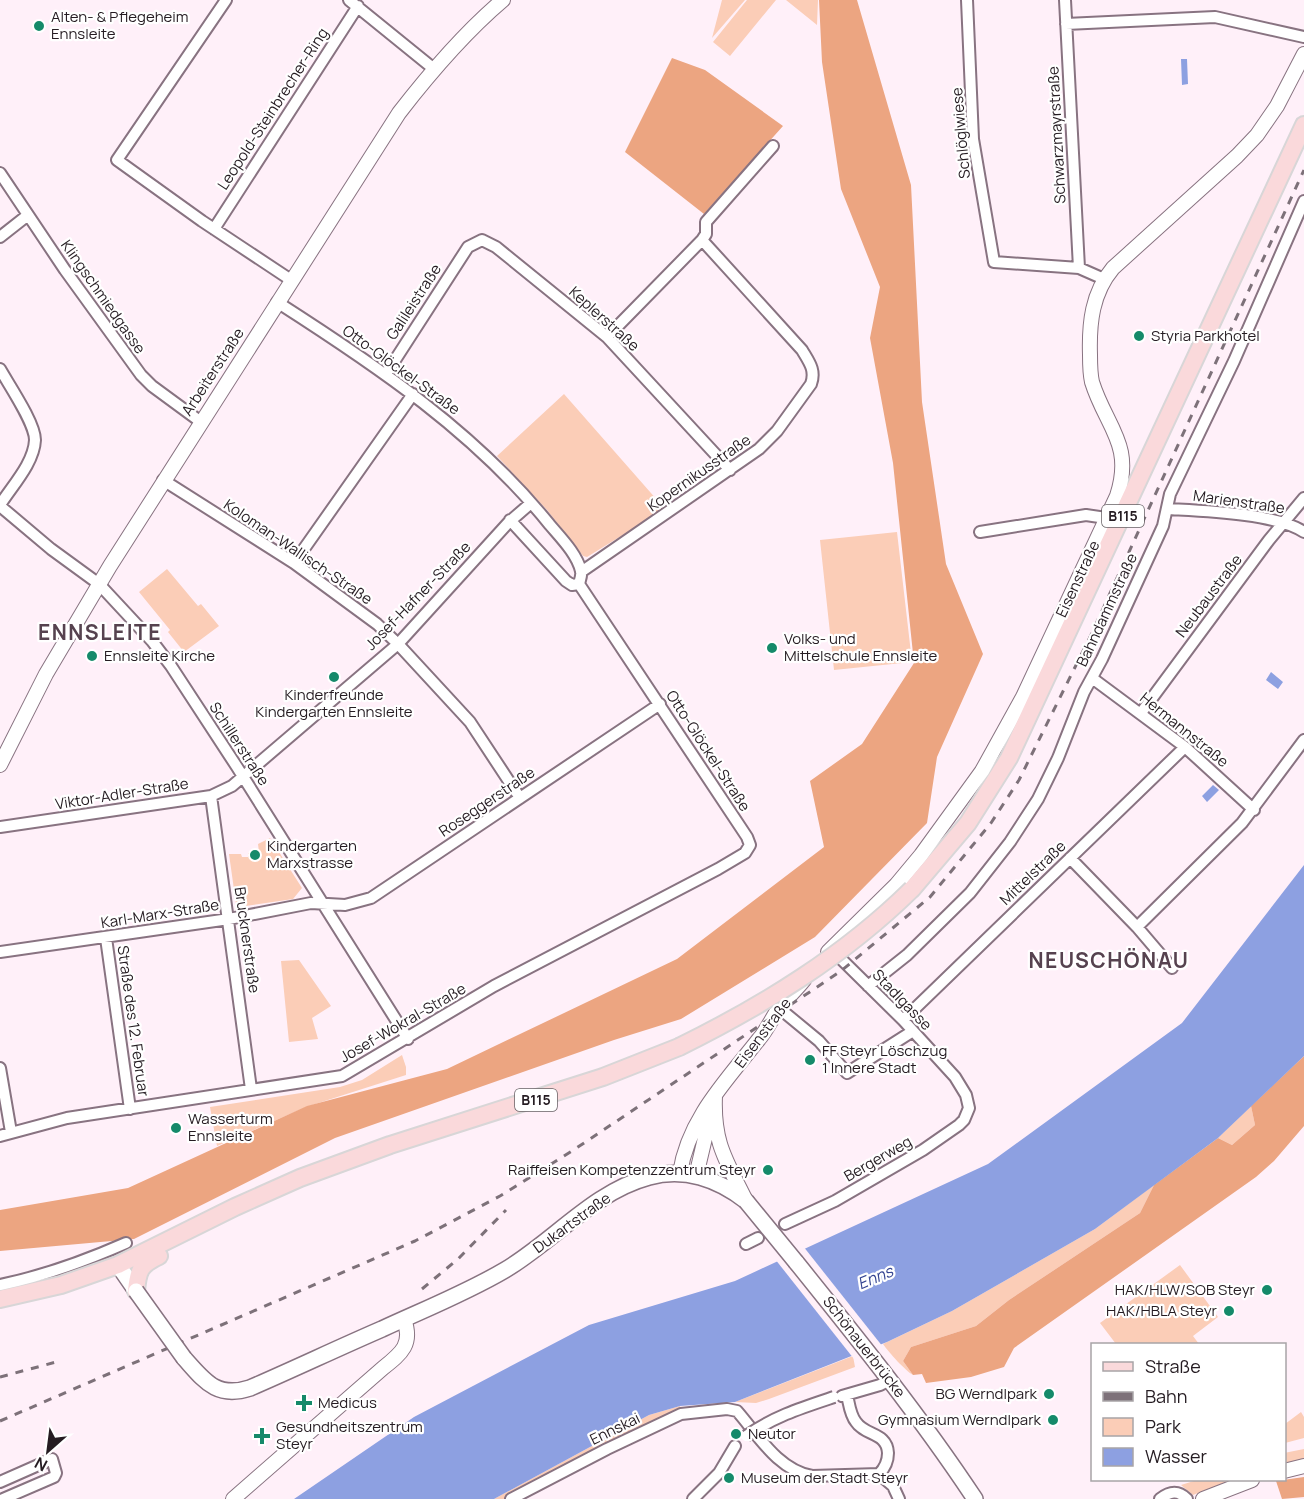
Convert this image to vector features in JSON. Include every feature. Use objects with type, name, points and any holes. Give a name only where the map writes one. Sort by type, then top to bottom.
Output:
[{"type":"main road","name":"Eisenstraße","points":[[192,1230],[250,1200],[300,1178],[390,1145],[603,1077],[679,1047],[767,1000],[823,963],[871,927],[912,889],[968,823],[1009,758],[1304,126]]},
{"type":"main road","name":"Dukartstraße","points":[[118,1265],[196,1372],[211,1386],[225,1392],[237,1392],[404,1319],[505,1270],[581,1213],[624,1187],[649,1177],[680,1173],[696,1176],[723,1184],[746,1201]]},
{"type":"main road","name":"Schönauerbrücke","points":[[746,1201],[890,1380],[941,1447],[975,1499]]},
{"type":"main road","name":"B115","points":[[0,1299],[61,1285],[118,1265],[192,1230]]},
{"type":"main road","points":[[136,1291],[138,1273],[142,1266],[180,1245],[192,1230]]},
{"type":"street","points":[[226,0],[117,160],[291,280]]},
{"type":"street","name":"Arbeiterstraße","points":[[0,765],[46,674],[99,584],[163,480],[399,113],[434,69],[484,17],[504,0]]},
{"type":"street","name":"Schlöglwiese","points":[[967,0],[973,139],[994,262],[1079,268]]},
{"type":"street","name":"Schwarzmayrstraße","points":[[1065,0],[1079,268]]},
{"type":"street","name":"Leopold-Steinbrecher-Ring","points":[[214,229],[353,3],[434,69]]},
{"type":"street","points":[[1066,24],[1215,17],[1304,37]]},
{"type":"street","name":"Eisenstraße","points":[[680,1173],[684,1154],[697,1121],[762,1036],[779,1008],[831,949],[896,885],[963,799],[987,763],[1023,697],[1117,496],[1123,473],[1118,439],[1090,372],[1091,320],[1094,304],[1104,279],[1113,268],[1257,135],[1276,106],[1304,54]]},
{"type":"street","points":[[607,337],[702,240],[706,234],[706,222],[773,146]]},
{"type":"street","name":"Klingschmiedgasse","points":[[0,172],[99,319],[141,375],[152,386],[201,422]]},
{"type":"street","name":"Bahndammstraße","points":[[868,986],[908,955],[949,916],[984,877],[1025,821],[1050,775],[1084,692],[1163,526],[1170,494],[1234,361],[1304,201]]},
{"type":"street","points":[[0,237],[28,215]]},
{"type":"street","name":"Keplerstraße","points":[[468,247],[482,240],[496,247],[607,337],[730,470]]},
{"type":"street","name":"Kopernikusstraße","points":[[581,572],[754,454],[777,432],[814,377],[813,369],[802,350],[702,240]]},
{"type":"street","name":"Galileistraße","points":[[386,374],[468,247]]},
{"type":"street","points":[[1079,268],[1104,279]]},
{"type":"street","name":"Otto-Glöckel-Straße","points":[[278,302],[386,374],[476,447],[531,502],[567,546],[581,572]]},
{"type":"street","points":[[0,369],[31,425],[35,440],[31,457],[0,505]]},
{"type":"street","points":[[294,563],[413,394]]},
{"type":"street","name":"Koloman-Wallisch-Straße","points":[[163,480],[294,563],[361,611],[398,644],[470,722],[520,798]]},
{"type":"street","name":"Neubaustraße","points":[[1141,713],[1269,540],[1304,498]]},
{"type":"street","name":"Josef-Hafner-Straße","points":[[243,778],[398,644],[510,520],[531,502]]},
{"type":"street","name":"Schillerstraße","points":[[0,505],[51,549],[99,584],[136,622],[171,666],[408,1039]]},
{"type":"street","name":"Marienstraße","points":[[1168,509],[1203,511],[1284,522],[1304,532]]},
{"type":"street","points":[[980,532],[1086,515],[1106,518]]},
{"type":"street","name":"Otto-Glöckel-Straße","points":[[510,520],[566,581],[572,585],[579,584],[660,704],[750,845]]},
{"type":"street","points":[[579,584],[581,572]]},
{"type":"street","name":"Hermannstraße","points":[[1092,678],[1185,747],[1254,810]]},
{"type":"street","name":"Roseggerstraße","points":[[324,904],[345,905],[371,898],[660,704]]},
{"type":"street","points":[[1137,927],[1254,810],[1304,740]]},
{"type":"street","name":"Mittelstraße","points":[[903,1020],[1185,747]]},
{"type":"street","name":"Viktor-Adler-Straße","points":[[0,827],[211,796],[243,778]]},
{"type":"street","name":"Brucknerstraße","points":[[211,796],[251,1089]]},
{"type":"street","name":"Josef-Wokral-Straße","points":[[0,1136],[67,1118],[342,1076],[494,986],[718,869],[745,853],[750,845]]},
{"type":"street","points":[[1070,858],[1173,968]]},
{"type":"street","name":"Karl-Marx-Straße","points":[[0,952],[229,919],[311,903],[324,904]]},
{"type":"street","name":"Straße des 12. Februar","points":[[106,938],[130,1109]]},
{"type":"street","name":"Stadlgasse","points":[[831,949],[903,1020],[955,1077],[969,1102]]},
{"type":"street","points":[[779,1008],[819,1041],[847,1074],[913,1031]]},
{"type":"street","points":[[0,1068],[12,1132]]},
{"type":"street","points":[[715,1096],[714,1118],[718,1143],[746,1201]]},
{"type":"street","name":"Eisenstraße","points":[[696,1176],[715,1096]]},
{"type":"street","name":"Bergerweg","points":[[785,1224],[835,1201],[931,1145],[964,1120],[968,1114],[969,1102]]},
{"type":"street","points":[[746,1244],[758,1238]]},
{"type":"street","points":[[0,1285],[48,1274],[126,1243]]},
{"type":"street","points":[[233,1499],[400,1355],[407,1342],[408,1333],[404,1319]]},
{"type":"street","points":[[746,1436],[771,1419],[787,1412],[880,1385],[890,1380]]},
{"type":"street","points":[[847,1395],[857,1425],[882,1437],[887,1443],[887,1463],[879,1474],[893,1486],[899,1499]]},
{"type":"street","name":"Ennskai","points":[[511,1499],[681,1414],[727,1409],[737,1411],[774,1454],[802,1474],[818,1476],[843,1473],[879,1474]]},
{"type":"street","points":[[693,1499],[712,1481],[735,1446]]},
{"type":"street","points":[[0,1482],[52,1459],[56,1473],[54,1477],[3,1499]]},
{"type":"street","points":[[1286,1470],[1304,1466]]},
{"type":"street","points":[[1203,1499],[1247,1481]]},
{"type":"street","points":[[1160,1499],[1173,1492],[1179,1492],[1187,1499]]},
{"type":"green space","points":[[722,0],[745,0],[712,38]]},
{"type":"green space","points":[[747,0],[776,0],[730,56],[713,42]]},
{"type":"green space","points":[[786,0],[818,0],[817,25]]},
{"type":"green space","points":[[564,394],[665,509],[587,557],[583,556],[547,510],[497,456]]},
{"type":"green space","points":[[897,532],[912,662],[834,670],[820,540]]},
{"type":"green space","points":[[167,569],[198,606],[201,604],[219,626],[184,652],[168,632],[170,630],[139,592]]},
{"type":"green space","name":"Kindergarten Marxstrasse","points":[[270,838],[302,888],[293,899],[246,906],[246,902],[236,904],[229,854],[241,854],[242,857],[248,857],[248,853],[259,852],[258,844]]},
{"type":"green space","points":[[299,960],[331,1006],[312,1018],[318,1039],[289,1042],[281,961]]},
{"type":"green space","points":[[402,1055],[406,1075],[306,1107],[217,1146],[210,1107],[340,1087],[362,1080]]},
{"type":"green space","points":[[1251,1106],[1255,1125],[1232,1145],[1218,1138]]},
{"type":"green space","points":[[1154,1185],[1140,1213],[1009,1300],[976,1326],[911,1347],[903,1361],[913,1375],[883,1344],[952,1311],[1095,1229]]},
{"type":"green space","points":[[1180,1265],[1218,1317],[1193,1336],[1198,1343],[1115,1343],[1100,1323]]},
{"type":"green space","points":[[853,1356],[855,1367],[756,1403],[735,1402]]},
{"type":"green space","points":[[680,1406],[681,1408],[506,1499],[494,1499],[649,1415]]},
{"type":"green space","points":[[1301,1412],[1304,1417],[1304,1438],[1286,1443],[1286,1423]]},
{"type":"green space","points":[[1304,1449],[1304,1460],[1286,1465],[1286,1453]]},
{"type":"green space","points":[[1194,1481],[1228,1481],[1193,1495],[1181,1485]]},
{"type":"shaded area","points":[[819,0],[857,0],[911,185],[922,402],[946,564],[983,654],[937,757],[927,823],[815,937],[681,1019],[614,1040],[335,1138],[134,1239],[0,1251],[0,1210],[128,1188],[307,1106],[447,1069],[677,959],[824,847],[810,781],[862,744],[914,663],[893,463],[870,338],[880,287],[841,189],[822,62]]},
{"type":"shaded area","points":[[672,58],[705,70],[783,126],[704,214],[625,152]]},
{"type":"shaded area","points":[[1304,1056],[1304,1126],[1274,1161],[1256,1177],[1014,1348],[1004,1367],[971,1377],[926,1383],[922,1374],[913,1375],[903,1361],[911,1347],[976,1326],[1009,1300],[1140,1213],[1154,1185],[1218,1138],[1232,1145],[1255,1125],[1251,1106]]},
{"type":"shaded area","points":[[1304,1477],[1304,1497],[1282,1499],[1276,1481]]},
{"type":"water","points":[[1181,59],[1187,59],[1188,84],[1182,85]]},
{"type":"water","points":[[1271,672],[1283,682],[1278,689],[1266,680]]},
{"type":"water","points":[[1213,785],[1219,790],[1207,802],[1202,796]]},
{"type":"water","name":"Enns","points":[[1304,865],[1304,1056],[1218,1138],[1095,1229],[952,1311],[887,1342],[735,1402],[680,1406],[649,1415],[494,1499],[294,1499],[414,1417],[589,1325],[735,1281],[988,1164],[1182,1023]]},
{"type":"pier","points":[[803,1246],[883,1347],[854,1359],[775,1259]]},
{"type":"railway","points":[[0,1421],[415,1241],[500,1196],[575,1149],[841,971],[930,897],[991,823],[1019,780],[1090,637],[1304,170]]},
{"type":"railway","points":[[422,1289],[458,1259],[506,1210]]},
{"type":"railway","points":[[0,1377],[60,1361]]},
{"type":"place","name":"Alten- & Pflegeheim Ennsleite","points":[[39,26]]},
{"type":"place","name":"Styria Parkhotel","points":[[1139,336]]},
{"type":"place","name":"Volks- und Mittelschule Ennsleite","points":[[772,648]]},
{"type":"place","name":"Ennsleite Kirche","points":[[92,656]]},
{"type":"place","name":"Kinderfreunde Kindergarten Ennsleite","points":[[334,677]]},
{"type":"place","name":"Kindergarten Marxstrasse","points":[[255,855]]},
{"type":"place","name":"FF Steyr Löschzug 1 Innere Stadt","points":[[810,1060]]},
{"type":"place","name":"Wasserturm Ennsleite","points":[[176,1128]]},
{"type":"place","name":"Raiffeisen Kompetenzzentrum Steyr","points":[[768,1170]]},
{"type":"place","name":"HAK/HLW/SOB Steyr","points":[[1267,1290]]},
{"type":"place","name":"HAK/HBLA Steyr","points":[[1229,1311]]},
{"type":"place","name":"BG Werndlpark","points":[[1049,1394]]},
{"type":"place","name":"Medicus","points":[[304,1403]]},
{"type":"place","name":"Gymnasium Werndlpark","points":[[1053,1420]]},
{"type":"place","name":"Neutor","points":[[736,1434]]},
{"type":"place","name":"Gesundheitszentrum Steyr","points":[[262,1436]]},
{"type":"place","name":"Museum der Stadt Steyr","points":[[729,1478]]},
{"type":"district","name":"ENNSLEITE","points":[[100,633]]},
{"type":"district","name":"NEUSCHÖNAU","points":[[1109,961]]}]
